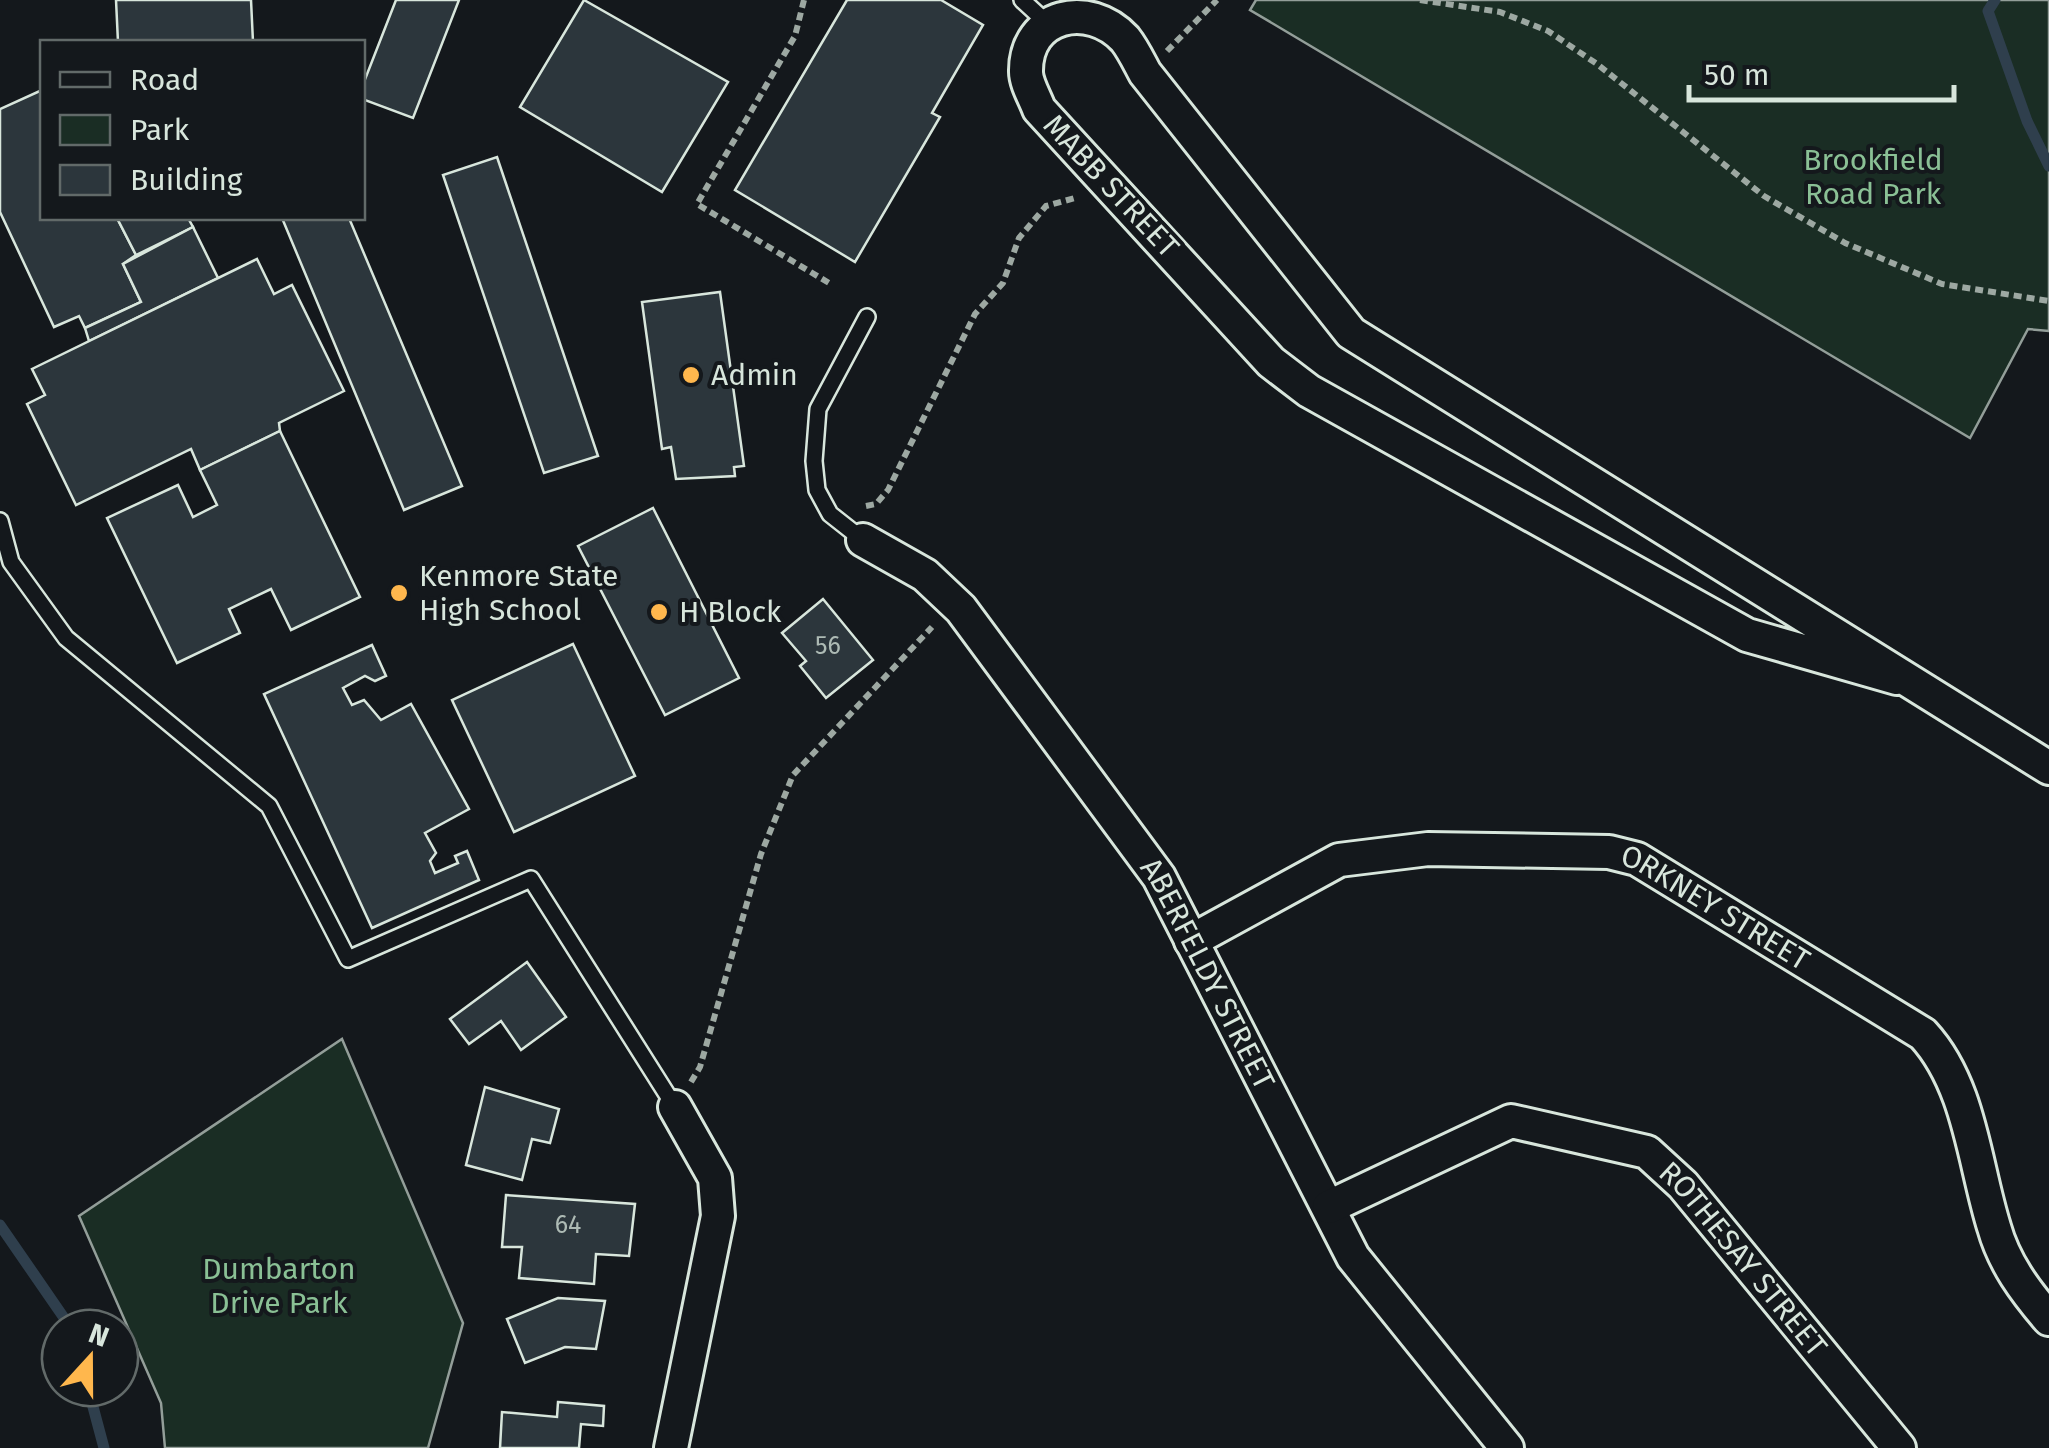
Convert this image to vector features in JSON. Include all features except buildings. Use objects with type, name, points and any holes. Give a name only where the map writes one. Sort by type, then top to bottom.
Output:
[{"type":"street","name":"MABB STREET","points":[[1897,678],[1747,635],[1309,392],[1271,362],[1039,109],[1026,74],[1031,43],[1047,24],[1070,13],[1098,20],[1124,38],[1145,73],[1351,333],[1855,644],[1897,678],[2049,768]]},
{"type":"street","name":"ABERFELDY STREET","points":[[861,524],[926,575],[961,609],[1159,877],[1353,1257],[1508,1448]]},
{"type":"street","name":"ORKNEY STREET","points":[[1191,942],[1338,860],[1394,850],[1541,848],[1609,852],[1638,859],[1922,1034],[1940,1052],[1962,1105],[2005,1256],[2049,1319]]},
{"type":"street","points":[[672,1448],[718,1216],[715,1178],[675,1107]]},
{"type":"street","name":"ROTHESAY STREET","points":[[1329,1206],[1510,1121],[1647,1152],[1683,1185],[1899,1448]]},
{"type":"lane","points":[[1022,0],[1047,24]]},
{"type":"lane","points":[[861,524],[830,514],[817,490],[814,461],[818,408],[867,318]]},
{"type":"lane","points":[[0,521],[11,562],[66,638],[269,806],[348,959],[531,880],[675,1107]]},
{"type":"path","points":[[804,0],[794,36],[697,204],[830,283]]},
{"type":"path","points":[[1198,20],[1217,0]]},
{"type":"path","points":[[1420,0],[1500,12],[1548,31],[1597,64],[1764,196],[1845,243],[1942,284],[2049,301]]},
{"type":"path","points":[[861,524],[888,490],[975,314],[1002,283],[1020,238],[1046,206],[1072,197],[1088,202]]},
{"type":"path","points":[[675,1107],[700,1067],[761,854],[792,775],[936,623]]},
{"type":"green space","name":"Brookfield Road Park","points":[[1256,0],[2049,0],[2049,331],[2028,329],[1970,438],[1250,10]]},
{"type":"green space","name":"Dumbarton Drive Park","points":[[342,1039],[463,1323],[428,1448],[165,1448],[161,1403],[140,1355],[140,1308],[119,1308],[79,1216]]},
{"type":"waterway","points":[[1995,0],[1988,11],[2027,121],[2049,166]]},
{"type":"waterway","points":[[0,1225],[57,1308]]},
{"type":"waterway","points":[[93,1408],[104,1448]]},
{"type":"place","name":"Admin","points":[[691,375]]},
{"type":"place","name":"Kenmore State High School","points":[[399,593]]},
{"type":"place","name":"H Block","points":[[659,612]]}]
